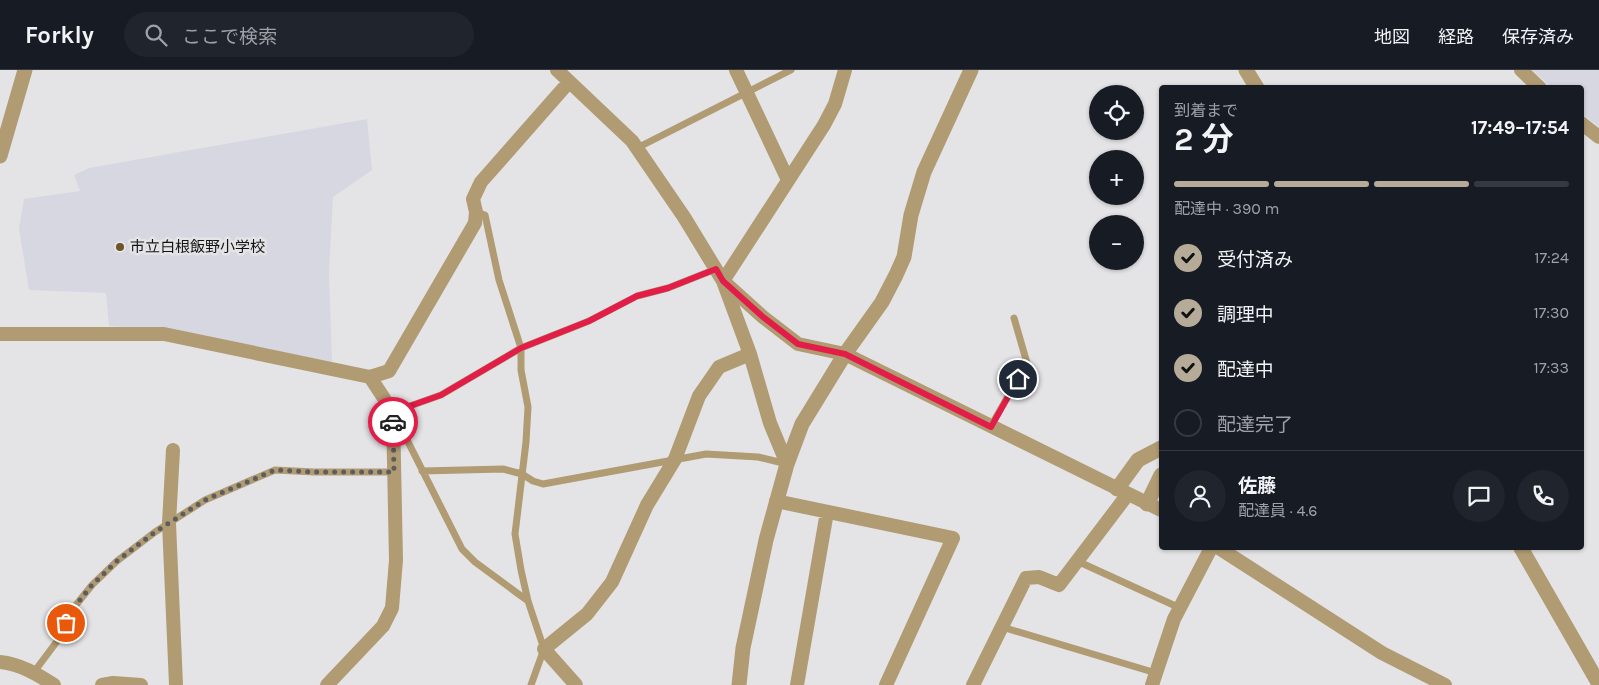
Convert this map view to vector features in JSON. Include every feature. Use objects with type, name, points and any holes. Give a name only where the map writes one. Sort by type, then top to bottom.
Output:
[{"type":"street","points":[[0,156],[25,70]]},
{"type":"street","points":[[557,70],[632,141],[684,217],[716,269],[723,281],[750,354],[770,422],[787,464]]},
{"type":"street","points":[[736,70],[788,180]]},
{"type":"street","points":[[723,281],[824,125],[835,104],[845,70]]},
{"type":"street","points":[[742,684],[743,648],[755,588],[787,464],[802,424],[845,354],[882,302],[900,266],[904,257],[911,215],[924,172],[971,70]]},
{"type":"street","points":[[1246,70],[1255,85]]},
{"type":"street","points":[[1521,70],[1537,85]]},
{"type":"street","points":[[0,334],[164,334],[370,377],[389,371],[476,223],[473,199],[482,182],[569,82]]},
{"type":"street","points":[[1584,125],[1599,137]]},
{"type":"street","points":[[723,281],[763,317],[798,344],[845,354],[1154,507],[1159,484]]},
{"type":"street","points":[[576,685],[544,649],[587,614],[612,582],[647,505],[675,459],[699,396],[719,367],[750,354]]},
{"type":"street","points":[[327,685],[383,626],[392,608],[396,560],[393,412],[370,377]]},
{"type":"street","points":[[973,685],[1026,578],[1039,577],[1059,585],[1122,492],[1138,460],[1159,449]]},
{"type":"street","points":[[173,450],[169,523],[176,685]]},
{"type":"street","points":[[776,501],[953,538],[886,685]]},
{"type":"street","points":[[797,685],[827,512]]},
{"type":"street","points":[[1154,679],[1174,619],[1210,550]]},
{"type":"street","points":[[1222,550],[1382,653],[1445,685]]},
{"type":"street","points":[[1522,550],[1599,684]]},
{"type":"street","points":[[0,662],[11,663],[34,672],[54,685]]},
{"type":"street","points":[[102,685],[113,683],[141,685]]},
{"type":"lane","points":[[637,148],[791,70]]},
{"type":"lane","points":[[476,212],[485,215],[499,280],[521,348],[521,370],[528,407],[515,534],[520,570],[544,649],[531,685]]},
{"type":"lane","points":[[528,601],[475,562],[462,549],[393,412],[441,395],[521,348],[589,321],[637,296],[668,288],[716,269]]},
{"type":"lane","points":[[991,427],[1027,363],[1014,318]]},
{"type":"lane","points":[[422,470],[503,468],[543,484],[706,454],[758,456],[787,464]]},
{"type":"lane","points":[[34,672],[61,636],[72,610],[92,585],[117,561],[169,523],[205,500],[275,470],[394,472]]},
{"type":"lane","points":[[1077,561],[1180,608]]},
{"type":"lane","points":[[1002,627],[1154,679]]},
{"type":"shaded area","points":[[1532,70],[1599,70],[1599,127],[1584,115],[1584,85],[1549,85]]},
{"type":"shaded area","points":[[367,119],[372,170],[333,197],[329,272],[332,362],[165,330],[109,326],[106,293],[29,290],[19,229],[24,199],[80,191],[74,175],[89,168]]},
{"type":"way so far","points":[[66,623],[72,610],[92,585],[117,561],[155,532],[205,500],[275,470],[394,472],[393,422]]},
{"type":"place","name":"市立白根飯野小学校","points":[[120,247]]},
{"type":"route","points":[[393,422],[393,412],[441,395],[521,348],[589,321],[637,296],[668,288],[716,269],[723,281],[763,317],[798,344],[845,354],[991,427],[1018,379]]}]
